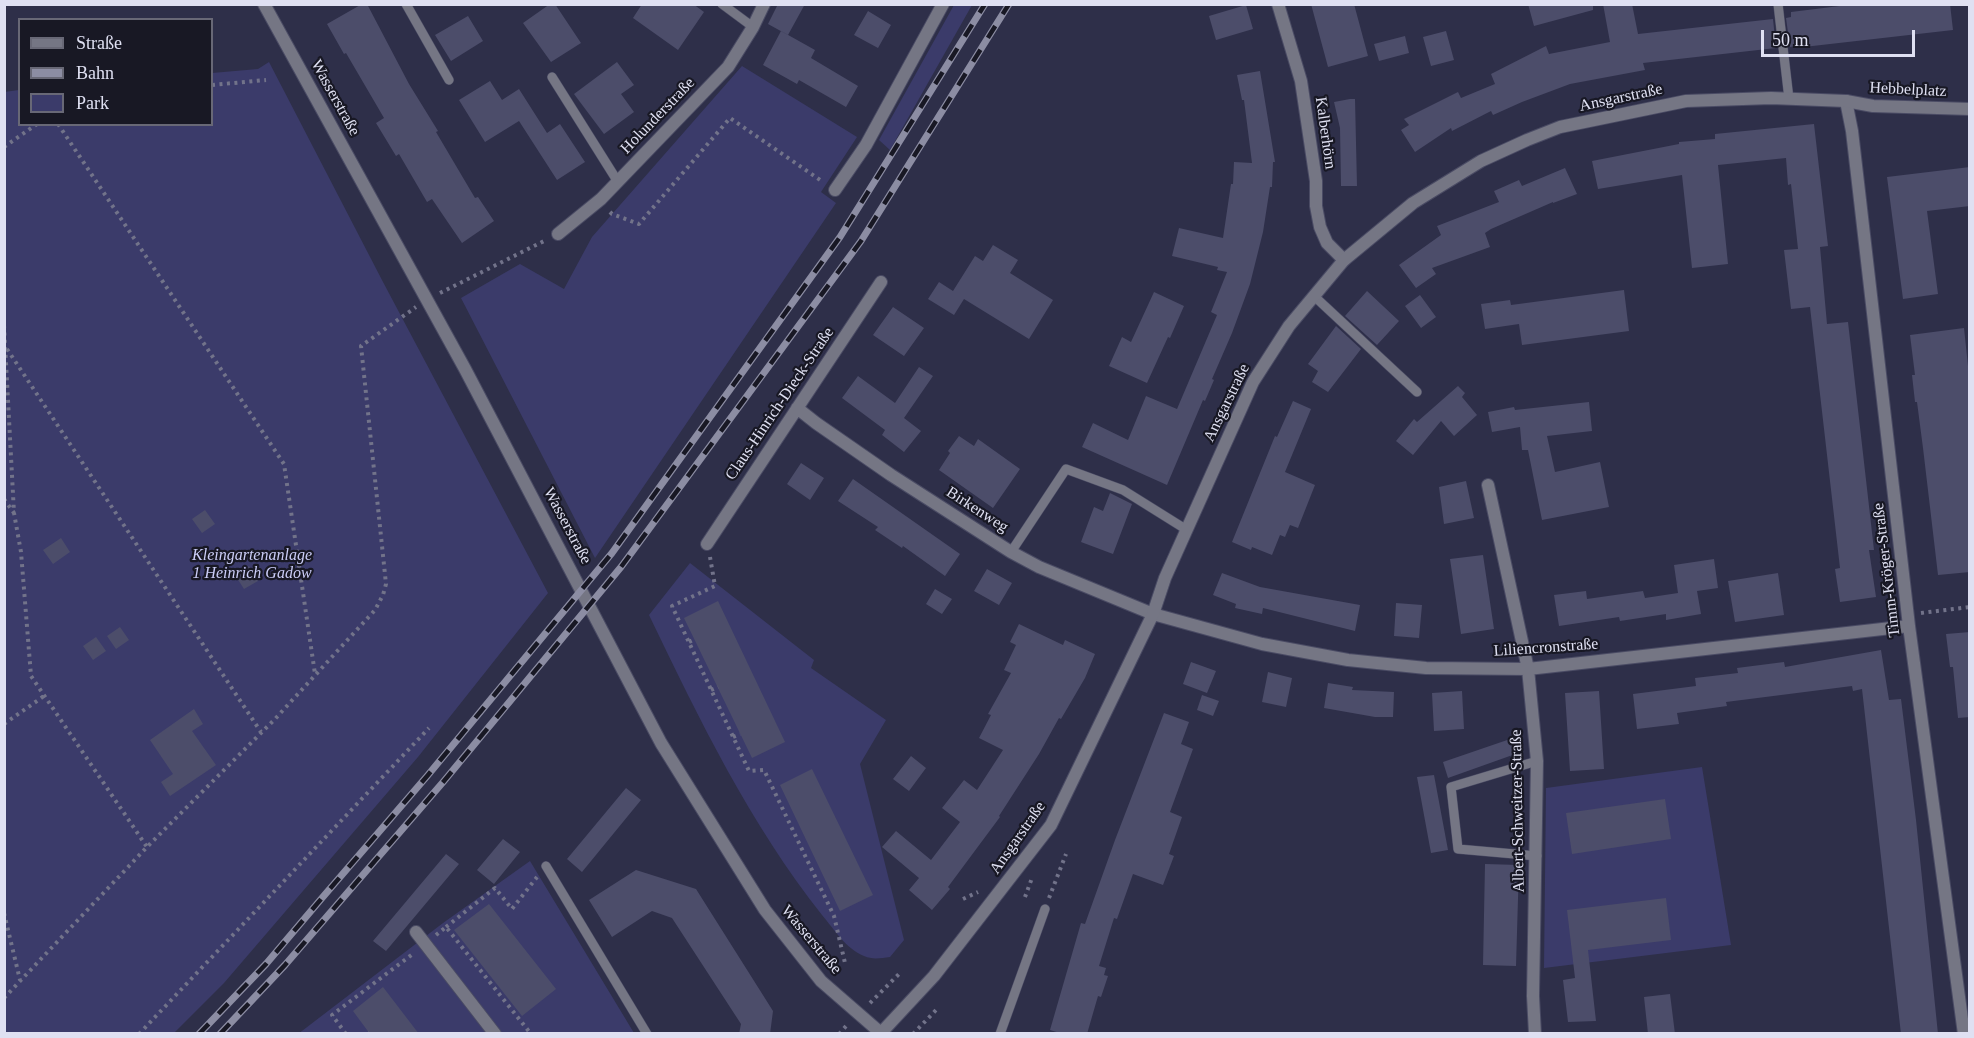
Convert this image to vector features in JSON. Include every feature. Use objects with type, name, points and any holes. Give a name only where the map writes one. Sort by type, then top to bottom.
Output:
[{"type":"street","name":"Holunderstraße","points":[[558,234],[601,199],[728,68],[764,4]]},
{"type":"street","points":[[835,190],[866,145],[943,4]]},
{"type":"street","name":"Kalberhörn","points":[[1278,4],[1301,81],[1316,181],[1316,206],[1320,227],[1327,243],[1344,260]]},
{"type":"street","name":"Wasserstraße","points":[[268,6],[501,435],[662,743],[765,910],[821,981],[881,1033]]},
{"type":"street","name":"Ansgarstraße","points":[[881,1033],[934,976],[1051,825],[1153,614],[1165,578],[1252,382],[1289,326],[1344,260],[1413,203],[1481,161],[1560,127],[1686,101],[1789,99],[1846,101]]},
{"type":"street","name":"Hebbelplatz","points":[[1846,101],[1873,106],[1970,109]]},
{"type":"street","name":"Timm-Kröger-Straße","points":[[1846,101],[1909,620],[1964,1033]]},
{"type":"street","name":"Claus-Hinrich-Dieck-Straße","points":[[707,544],[881,282]]},
{"type":"street","name":"Birkenweg","points":[[797,408],[891,475],[1011,552],[1039,567],[1153,614]]},
{"type":"street","name":"Albert-Schweitzer-Straße","points":[[1488,485],[1528,669],[1537,761],[1534,1034]]},
{"type":"street","name":"Liliencronstraße","points":[[1153,614],[1262,644],[1348,660],[1426,668],[1528,669],[1909,620]]},
{"type":"street","points":[[416,932],[495,1034]]},
{"type":"street","points":[[1964,1033],[1970,1032]]},
{"type":"lane","points":[[406,4],[449,80]]},
{"type":"lane","points":[[722,4],[753,27]]},
{"type":"lane","points":[[1778,4],[1789,99]]},
{"type":"lane","points":[[552,77],[618,182]]},
{"type":"lane","points":[[1314,296],[1417,392]]},
{"type":"lane","points":[[1011,552],[1066,469],[1123,490],[1187,530]]},
{"type":"lane","points":[[1537,761],[1451,787],[1458,849],[1537,856]]},
{"type":"lane","points":[[546,866],[647,1034]]},
{"type":"lane","points":[[1000,1034],[1045,909]]},
{"type":"path","points":[[213,86],[266,80]]},
{"type":"path","points":[[612,214],[639,224],[730,118],[835,190]]},
{"type":"path","points":[[4,147],[34,126]]},
{"type":"path","points":[[59,126],[284,464],[315,675]]},
{"type":"path","points":[[4,998],[147,847],[261,732],[375,610],[386,584],[362,345],[428,300],[558,234]]},
{"type":"path","points":[[4,325],[14,513],[21,552],[31,676],[147,847]]},
{"type":"path","points":[[6,348],[261,732]]},
{"type":"path","points":[[4,499],[14,513]]},
{"type":"path","points":[[707,544],[715,586],[672,606],[749,771],[764,770],[834,916],[845,963]]},
{"type":"path","points":[[1909,620],[1931,613],[1970,607]]},
{"type":"path","points":[[689,642],[694,639]]},
{"type":"path","points":[[711,690],[718,687]]},
{"type":"path","points":[[4,724],[44,696]]},
{"type":"path","points":[[139,1034],[429,728]]},
{"type":"path","points":[[733,738],[740,734]]},
{"type":"path","points":[[782,808],[789,805]]},
{"type":"path","points":[[802,851],[809,848]]},
{"type":"path","points":[[1045,909],[1065,854]]},
{"type":"path","points":[[446,927],[495,888],[512,909],[546,866]]},
{"type":"path","points":[[823,893],[829,890]]},
{"type":"path","points":[[4,913],[20,980]]},
{"type":"path","points":[[913,1034],[939,1007]]},
{"type":"green space","points":[[954,5],[972,5],[890,150],[879,140]]},
{"type":"green space","name":"Kleingartenanlage 1 Heinrich Gadow","points":[[269,62],[548,593],[418,757],[224,983],[174,1033],[5,1033],[4,92],[18,90],[18,126],[213,126],[213,73],[258,69]]},
{"type":"green space","points":[[742,66],[857,137],[821,192],[836,203],[595,558],[461,298],[520,264],[564,289],[592,237]]},
{"type":"green space","points":[[690,563],[814,660],[811,668],[886,720],[860,764],[904,940],[890,957],[871,958],[858,953],[841,938],[822,915],[749,808],[687,693],[649,615]]},
{"type":"green space","points":[[1702,767],[1731,945],[1544,968],[1546,788]]},
{"type":"green space","points":[[530,861],[634,1033],[298,1034],[443,923]]},
{"type":"building","points":[[362,4],[367,4],[409,84],[475,198],[478,197],[494,221],[462,243],[432,199],[427,202],[399,154],[396,156],[376,123],[384,118],[327,24]]},
{"type":"building","points":[[550,4],[555,4],[581,43],[551,62],[523,23]]},
{"type":"building","points":[[642,4],[693,4],[704,12],[678,50],[633,18]]},
{"type":"building","points":[[778,4],[805,4],[788,35],[768,24]]},
{"type":"building","points":[[1311,4],[1354,4],[1368,56],[1328,67]]},
{"type":"building","points":[[1528,4],[1593,4],[1593,10],[1534,26]]},
{"type":"building","points":[[1603,4],[1632,4],[1638,34],[1773,19],[1776,48],[1643,63],[1645,70],[1570,84],[1493,115],[1491,111],[1452,131],[1451,128],[1415,152],[1401,130],[1409,125],[1404,119],[1458,92],[1461,98],[1495,84],[1491,74],[1546,46],[1549,54],[1610,42]]},
{"type":"building","points":[[1856,4],[1950,4],[1953,30],[1790,47],[1786,18],[1791,17],[1791,12]]},
{"type":"building","points":[[1246,5],[1253,29],[1216,40],[1209,16]]},
{"type":"building","points":[[868,11],[891,25],[878,48],[854,35]]},
{"type":"building","points":[[468,16],[483,41],[451,61],[435,35]]},
{"type":"building","points":[[781,31],[815,50],[811,58],[858,86],[846,107],[799,80],[797,84],[763,65]]},
{"type":"building","points":[[1446,31],[1454,60],[1431,66],[1423,37]]},
{"type":"building","points":[[1405,36],[1409,53],[1379,61],[1374,44]]},
{"type":"building","points":[[617,62],[634,85],[621,94],[634,112],[604,134],[574,94]]},
{"type":"building","points":[[1260,71],[1275,162],[1273,162],[1272,187],[1270,187],[1263,232],[1250,284],[1232,333],[1212,379],[1214,380],[1205,401],[1203,400],[1167,485],[1082,447],[1093,423],[1128,440],[1146,396],[1177,409],[1217,315],[1211,312],[1227,272],[1217,270],[1218,267],[1172,256],[1179,228],[1223,238],[1231,184],[1233,184],[1234,162],[1252,163],[1244,100],[1242,100],[1237,75]]},
{"type":"building","points":[[490,81],[502,100],[519,89],[547,133],[560,124],[585,162],[557,180],[519,121],[485,142],[459,100]]},
{"type":"building","points":[[1355,99],[1357,186],[1341,186],[1340,128],[1334,102]]},
{"type":"building","points":[[1814,124],[1828,246],[1820,247],[1827,324],[1848,322],[1874,550],[1869,550],[1876,597],[1840,602],[1835,569],[1840,568],[1810,307],[1791,309],[1784,250],[1798,249],[1786,158],[1718,165],[1728,264],[1692,268],[1682,175],[1598,189],[1592,161],[1679,144],[1679,142],[1715,139],[1715,134]]},
{"type":"building","points":[[1970,167],[1970,206],[1927,211],[1938,294],[1903,299],[1887,177]]},
{"type":"building","points":[[1565,168],[1577,194],[1491,229],[1485,233],[1490,247],[1432,268],[1436,274],[1416,288],[1399,265],[1441,235],[1437,226],[1499,202],[1494,191],[1519,180],[1522,186]]},
{"type":"building","points":[[993,245],[1018,260],[1010,273],[1053,300],[1029,339],[964,299],[954,315],[928,299],[939,282],[953,291],[975,256],[983,261]]},
{"type":"building","points":[[1624,290],[1629,331],[1522,345],[1519,324],[1485,329],[1481,304],[1510,300],[1511,305]]},
{"type":"building","points":[[1367,291],[1399,321],[1377,345],[1345,316]]},
{"type":"building","points":[[1154,292],[1184,306],[1147,383],[1109,366],[1122,337],[1131,342]]},
{"type":"building","points":[[1420,295],[1436,317],[1421,328],[1405,306]]},
{"type":"building","points":[[893,307],[924,328],[904,356],[873,335]]},
{"type":"building","points":[[1336,326],[1361,349],[1328,392],[1312,382],[1318,371],[1308,364]]},
{"type":"building","points":[[1964,328],[1970,385],[1970,572],[1938,575],[1917,402],[1915,402],[1912,375],[1915,375],[1910,335]]},
{"type":"building","points":[[919,367],[933,376],[904,418],[921,431],[904,452],[882,435],[885,430],[842,398],[858,376],[895,403]]},
{"type":"building","points":[[1458,386],[1465,393],[1462,397],[1477,415],[1454,436],[1441,421],[1413,455],[1396,441],[1414,419],[1417,422]]},
{"type":"building","points":[[1293,401],[1311,409],[1285,472],[1315,485],[1298,528],[1290,525],[1285,537],[1280,535],[1272,555],[1232,542],[1275,436],[1277,437]]},
{"type":"building","points":[[1589,402],[1592,431],[1547,436],[1555,472],[1600,462],[1609,507],[1542,520],[1528,450],[1522,450],[1520,427],[1492,432],[1488,412],[1514,407],[1515,410]]},
{"type":"building","points":[[959,436],[974,446],[978,439],[1020,469],[993,508],[939,470],[950,453],[948,451]]},
{"type":"building","points":[[801,463],[824,478],[810,500],[787,484]]},
{"type":"building","points":[[853,479],[960,554],[945,576],[903,546],[902,548],[875,530],[878,527],[838,501]]},
{"type":"building","points":[[1466,481],[1474,518],[1444,524],[1439,487]]},
{"type":"building","points":[[1110,493],[1132,504],[1113,554],[1081,542],[1094,507],[1103,511]]},
{"type":"building","points":[[205,510],[215,524],[202,533],[192,519]]},
{"type":"building","points":[[61,538],[70,552],[53,564],[43,550]]},
{"type":"building","points":[[1483,555],[1494,629],[1461,634],[1450,559]]},
{"type":"building","points":[[1714,559],[1718,588],[1697,591],[1701,614],[1666,620],[1666,614],[1620,621],[1619,617],[1559,626],[1554,595],[1586,591],[1587,599],[1643,591],[1645,598],[1678,593],[1674,565]]},
{"type":"building","points":[[249,566],[258,581],[244,589],[235,575]]},
{"type":"building","points":[[987,569],[1012,583],[999,605],[974,591]]},
{"type":"building","points":[[1222,573],[1260,587],[1360,605],[1355,631],[1263,608],[1262,614],[1235,608],[1236,604],[1213,595]]},
{"type":"building","points":[[1778,573],[1784,615],[1735,622],[1728,581]]},
{"type":"building","points":[[935,589],[952,599],[942,614],[926,604]]},
{"type":"building","points":[[718,601],[785,742],[752,758],[684,618]]},
{"type":"building","points":[[1396,603],[1422,605],[1419,638],[1394,636]]},
{"type":"building","points":[[1019,624],[1063,645],[1065,640],[1095,654],[1085,678],[1000,817],[948,887],[950,889],[932,910],[909,890],[919,878],[882,847],[896,831],[931,860],[960,822],[942,808],[964,780],[977,790],[1003,750],[979,738],[991,715],[988,714],[1011,673],[1004,670],[1016,645],[1010,642]]},
{"type":"building","points":[[120,627],[129,640],[116,649],[107,636]]},
{"type":"building","points":[[1970,632],[1970,717],[1958,718],[1953,667],[1950,667],[1946,634]]},
{"type":"building","points":[[96,637],[106,651],[93,660],[83,646]]},
{"type":"building","points":[[1881,650],[1889,700],[1901,699],[1938,1034],[1901,1034],[1862,689],[1853,691],[1852,686],[1726,702],[1727,706],[1677,713],[1679,724],[1637,729],[1633,694],[1696,686],[1695,678],[1738,673],[1737,668],[1784,662],[1785,667]]},
{"type":"building","points":[[1191,662],[1216,671],[1207,693],[1183,684]]},
{"type":"building","points":[[1268,672],[1292,678],[1286,707],[1262,702]]},
{"type":"building","points":[[1328,683],[1353,687],[1352,690],[1394,692],[1393,717],[1375,717],[1324,708]]},
{"type":"building","points":[[1462,691],[1464,729],[1434,731],[1432,693]]},
{"type":"building","points":[[1599,691],[1604,769],[1570,771],[1565,693]]},
{"type":"building","points":[[1202,695],[1219,701],[1213,716],[1197,710]]},
{"type":"building","points":[[194,709],[203,724],[192,731],[216,765],[170,796],[161,782],[173,774],[150,740]]},
{"type":"building","points":[[1164,713],[1189,722],[1181,744],[1193,749],[1170,812],[1182,817],[1169,854],[1174,856],[1163,885],[1133,874],[1117,919],[1114,918],[1099,966],[1106,968],[1104,975],[1108,976],[1101,997],[1098,996],[1087,1034],[1063,1034],[1050,1030],[1081,923],[1085,924]]},
{"type":"building","points":[[1516,737],[1521,752],[1448,778],[1443,762]]},
{"type":"building","points":[[911,756],[926,768],[909,791],[893,779]]},
{"type":"building","points":[[812,769],[873,895],[840,911],[780,785]]},
{"type":"building","points":[[1434,775],[1448,850],[1431,853],[1417,777]]},
{"type":"building","points":[[626,788],[641,800],[582,872],[567,859]]},
{"type":"building","points":[[1665,799],[1671,839],[1572,854],[1566,813]]},
{"type":"building","points":[[503,839],[520,852],[494,884],[477,870]]},
{"type":"building","points":[[446,854],[459,864],[386,951],[373,941]]},
{"type":"building","points":[[1485,864],[1519,865],[1516,966],[1483,965]]},
{"type":"building","points":[[636,870],[696,889],[773,1011],[770,1034],[739,1034],[741,1024],[672,918],[652,911],[612,937],[589,900]]},
{"type":"building","points":[[1666,898],[1671,940],[1588,950],[1596,1021],[1568,1022],[1563,980],[1575,978],[1567,910]]},
{"type":"building","points":[[489,904],[556,989],[522,1016],[454,930]]},
{"type":"building","points":[[383,987],[419,1034],[370,1034],[353,1011]]},
{"type":"building","points":[[1670,994],[1675,1034],[1648,1034],[1644,997]]},
{"type":"railway","points":[[199,1034],[266,964],[428,775],[612,553],[840,237],[985,4]]},
{"type":"railway","points":[[220,1034],[285,965],[444,781],[621,567],[861,241],[1009,4]]}]
